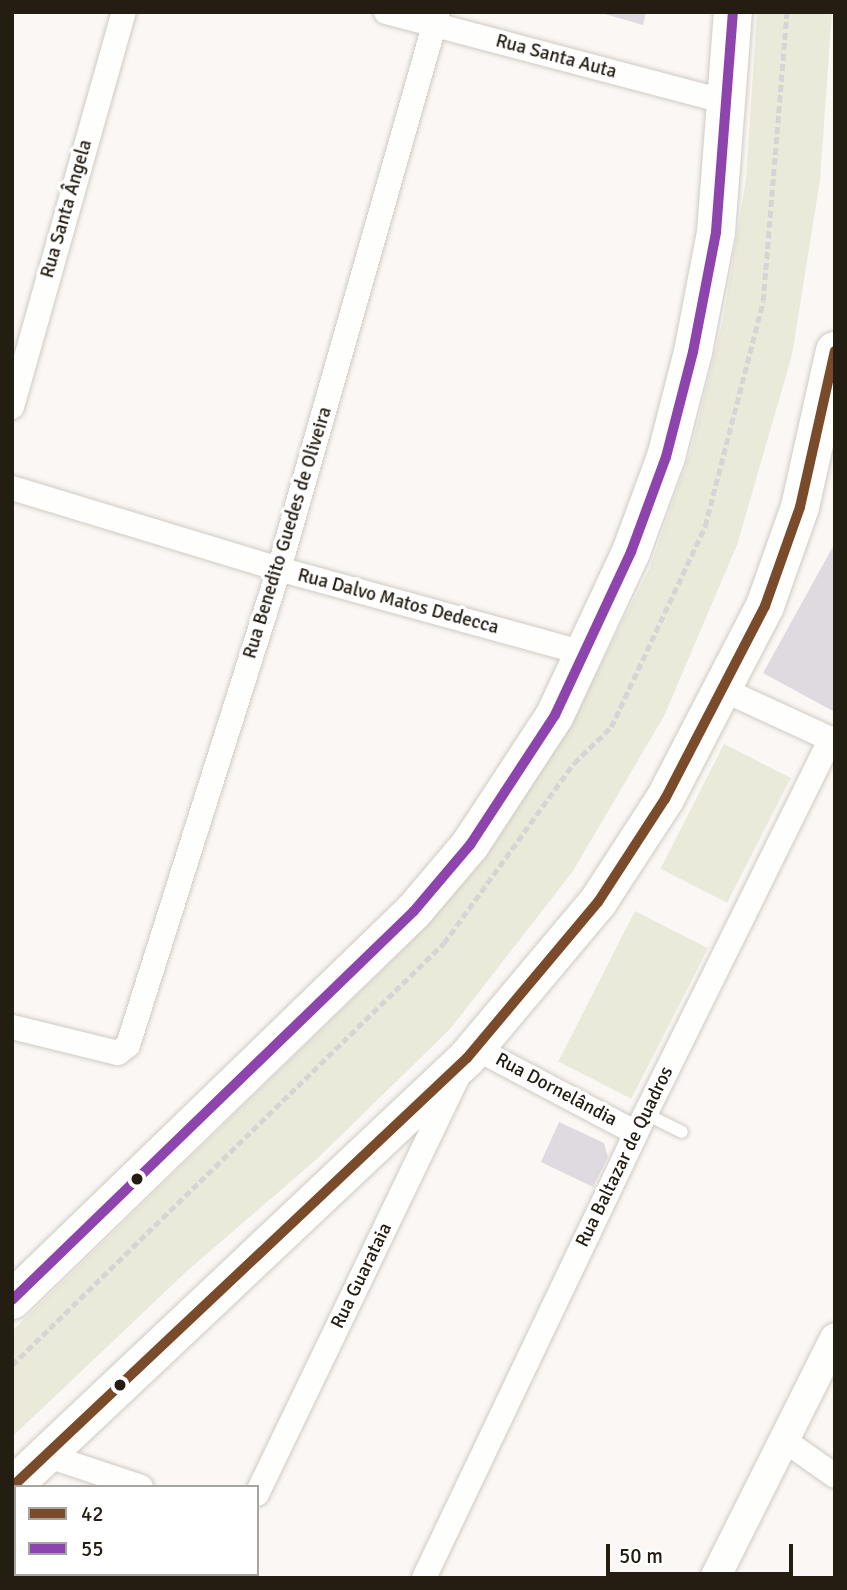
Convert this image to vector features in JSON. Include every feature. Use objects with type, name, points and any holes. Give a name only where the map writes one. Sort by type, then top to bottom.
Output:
[{"type":"main road","points":[[12,1300],[414,911],[470,845],[522,769],[584,653],[657,481],[690,365],[716,232],[733,12]]},
{"type":"main road","points":[[14,1485],[471,1053],[598,902],[665,799],[724,690],[765,606],[800,506],[831,394],[835,351]]},
{"type":"street","name":"Rua Santa Ângela","points":[[12,407],[124,12]]},
{"type":"street","name":"Rua Santa Auta","points":[[386,12],[436,19],[726,102]]},
{"type":"street","name":"Rua Benedito Guedes de Oliveira","points":[[12,1027],[118,1054],[126,1050],[279,569],[436,19]]},
{"type":"street","name":"Rua Dalvo Matos Dedecca","points":[[12,488],[279,569],[584,653]]},
{"type":"street","points":[[724,690],[833,740]]},
{"type":"street","name":"Rua Baltazar de Quadros","points":[[424,1578],[641,1123],[833,740]]},
{"type":"street","name":"Rua Dornelândia","points":[[471,1053],[641,1123]]},
{"type":"street","name":"Rua Guarataia","points":[[259,1490],[471,1053]]},
{"type":"street","points":[[715,1578],[835,1338]]},
{"type":"street","points":[[783,1440],[835,1476]]},
{"type":"street","points":[[45,1455],[135,1485]]},
{"type":"lane","points":[[641,1123],[682,1132]]},
{"type":"lane","points":[[12,1478],[45,1455]]},
{"type":"shaded area","points":[[757,12],[832,12],[820,180],[792,355],[737,545],[664,716],[573,871],[451,1028],[318,1158],[187,1271],[12,1437],[12,1331],[412,941],[512,813],[596,674],[650,567],[690,453],[723,320],[746,179]]},
{"type":"shaded area","points":[[724,744],[791,778],[727,903],[660,869]]},
{"type":"shaded area","points":[[635,911],[708,948],[631,1099],[558,1062]]},
{"type":"building","points":[[598,12],[646,12],[643,25]]},
{"type":"building","points":[[835,543],[835,707],[833,711],[763,673]]},
{"type":"building","points":[[559,1122],[604,1143],[608,1157],[593,1187],[541,1162]]},
{"type":"building","points":[[12,1555],[14,1576],[70,1578],[12,1578]]},
{"type":"transit line","name":"55","points":[[12,1300],[414,911],[470,845],[555,715],[631,552],[666,457],[693,352],[716,232],[733,12]]},
{"type":"transit line","name":"42","points":[[14,1485],[467,1058],[598,902],[665,799],[765,606],[800,507],[835,351]]}]
